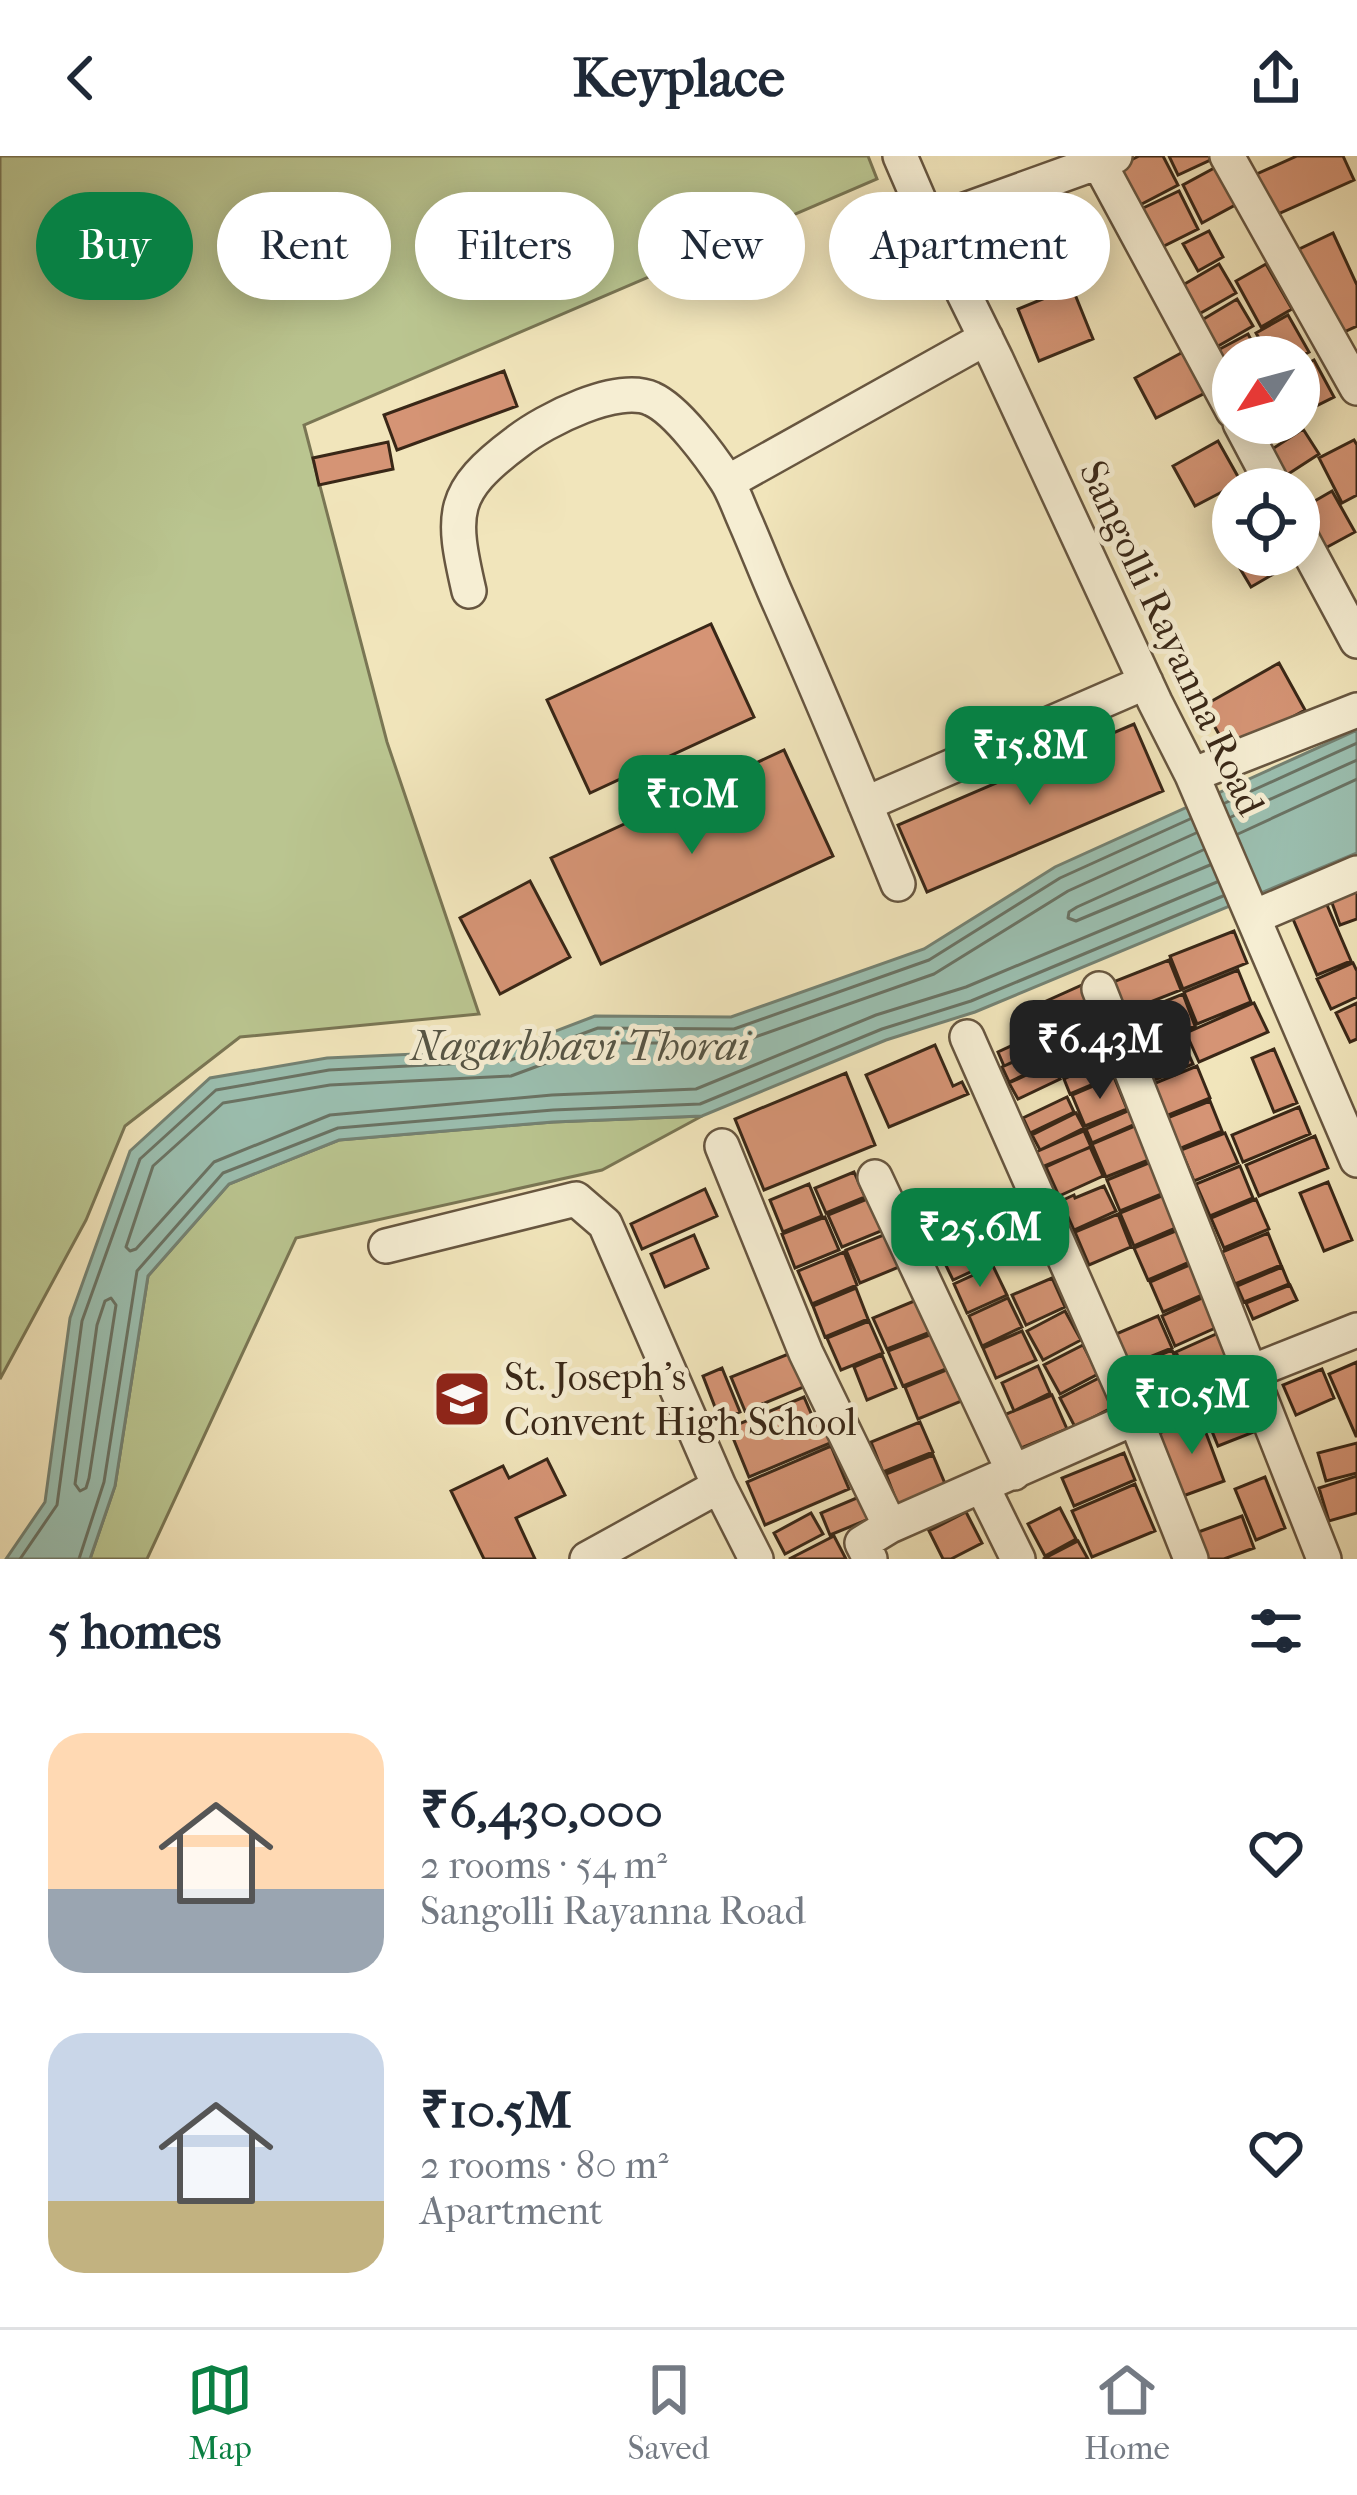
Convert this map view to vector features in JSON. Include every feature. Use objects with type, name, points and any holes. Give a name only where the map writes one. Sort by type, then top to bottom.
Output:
[{"type":"street","name":"Sangolli Rayanna Road","points":[[900,156],[915,192]]},
{"type":"street","points":[[1227,156],[1357,388]]},
{"type":"street","points":[[996,192],[1044,169],[1107,159],[1212,369]]},
{"type":"street","name":"Sangolli Rayanna Road","points":[[967,300],[1196,784],[1357,1160]]},
{"type":"street","points":[[728,482],[986,338]]},
{"type":"street","points":[[469,591],[457,537],[458,510],[489,464],[558,417],[620,395],[655,400],[685,428],[728,482],[898,884]]},
{"type":"street","points":[[1320,572],[1357,641]]},
{"type":"street","points":[[866,804],[1146,682]]},
{"type":"street","points":[[1196,784],[1357,710]]},
{"type":"street","points":[[1251,911],[1357,873]]},
{"type":"street","points":[[1100,989],[1324,1559]]},
{"type":"street","points":[[967,1037],[1135,1418],[1191,1559]]},
{"type":"street","points":[[722,1146],[806,1353],[890,1526]]},
{"type":"street","points":[[874,1177],[998,1479],[1018,1559]]},
{"type":"street","points":[[386,1246],[576,1198],[605,1224],[718,1486],[756,1559]]},
{"type":"street","points":[[870,1559],[862,1543],[890,1526],[1135,1418],[1357,1330]]},
{"type":"street","points":[[587,1559],[718,1486]]},
{"type":"green space","points":[[0,156],[868,156],[877,179],[847,192],[829,192],[829,200],[805,210],[805,192],[638,192],[638,282],[614,292],[614,192],[415,192],[415,300],[595,300],[304,425],[387,742],[479,1014],[240,1037],[125,1126],[86,1220],[0,1379]]},
{"type":"green space","points":[[702,1116],[602,1170],[296,1238],[147,1559],[90,1559],[115,1486],[148,1276],[229,1184],[339,1140],[553,1122]]},
{"type":"water","name":"Nagarbhavi Thorai","points":[[1357,730],[1357,853],[975,1012],[886,1040],[702,1116],[553,1122],[339,1140],[229,1184],[148,1276],[115,1486],[90,1559],[6,1559],[45,1502],[70,1318],[130,1151],[210,1078],[327,1058],[506,1050],[595,1016],[731,1017],[924,949],[1055,867]]},
{"type":"building","points":[[1139,156],[1163,156],[1178,185],[1136,207],[1115,168]]},
{"type":"building","points":[[1169,156],[1216,156],[1217,157],[1178,175]]},
{"type":"building","points":[[1297,156],[1343,156],[1354,180],[1269,218],[1250,177]]},
{"type":"building","points":[[1218,166],[1237,204],[1202,223],[1183,185]]},
{"type":"building","points":[[1179,191],[1198,229],[1156,250],[1137,211]]},
{"type":"building","points":[[1209,231],[1223,257],[1198,271],[1183,244]]},
{"type":"building","points":[[1333,233],[1357,285],[1357,326],[1333,337],[1293,252]]},
{"type":"building","points":[[1219,264],[1236,293],[1192,318],[1176,289]]},
{"type":"building","points":[[1266,264],[1292,309],[1261,327],[1236,281]]},
{"type":"building","points":[[1237,299],[1253,326],[1236,336],[1212,336],[1212,347],[1197,323]]},
{"type":"building","points":[[1040,300],[1077,300],[1093,339],[1039,361],[1018,309]]},
{"type":"building","points":[[1288,315],[1300,336],[1258,336]]},
{"type":"building","points":[[1183,352],[1205,393],[1156,418],[1135,378]]},
{"type":"building","points":[[504,371],[517,406],[397,450],[384,415]]},
{"type":"building","points":[[1320,371],[1334,397],[1320,404]]},
{"type":"building","points":[[1354,440],[1357,495],[1342,503],[1319,458]]},
{"type":"building","points":[[388,442],[393,469],[319,485],[313,458]]},
{"type":"building","points":[[1220,444],[1233,468],[1212,468],[1212,497],[1195,506],[1173,466]]},
{"type":"building","points":[[1280,444],[1313,444],[1319,454],[1297,468],[1271,468],[1263,455]]},
{"type":"building","points":[[1332,491],[1355,532],[1320,551],[1320,498]]},
{"type":"building","points":[[1244,576],[1270,576],[1251,587]]},
{"type":"building","points":[[711,624],[754,717],[590,793],[547,700]]},
{"type":"building","points":[[1279,663],[1305,710],[1229,752],[1203,706]]},
{"type":"building","points":[[1134,724],[1163,791],[927,892],[898,825]]},
{"type":"building","points":[[784,750],[833,856],[601,964],[551,858]]},
{"type":"building","points":[[530,881],[570,957],[500,994],[460,918]]},
{"type":"building","points":[[1357,882],[1357,919],[1340,925],[1328,892]]},
{"type":"building","points":[[1324,898],[1351,961],[1317,975],[1290,912]]},
{"type":"building","points":[[1234,931],[1247,963],[1183,989],[1170,956]]},
{"type":"building","points":[[1169,960],[1181,990],[1125,1012],[1113,982]]},
{"type":"building","points":[[1353,963],[1357,997],[1331,1009],[1317,979]]},
{"type":"building","points":[[1238,970],[1251,1002],[1197,1024],[1184,992]]},
{"type":"building","points":[[1082,985],[1095,1015],[1056,1032],[1042,1003]]},
{"type":"building","points":[[1183,994],[1195,1026],[1139,1049],[1126,1017]]},
{"type":"building","points":[[1254,1003],[1268,1032],[1199,1062],[1186,1033]]},
{"type":"building","points":[[1357,1003],[1357,1039],[1350,1042],[1336,1013]]},
{"type":"building","points":[[1091,1023],[1098,1041],[1065,1056],[1057,1037]]},
{"type":"building","points":[[1039,1033],[1045,1047],[1004,1066],[998,1052]]},
{"type":"building","points":[[1101,1043],[1107,1057],[1060,1077],[1055,1063]]},
{"type":"building","points":[[935,1045],[953,1086],[962,1082],[968,1094],[889,1127],[866,1075]]},
{"type":"building","points":[[1045,1048],[1052,1062],[1009,1082],[1002,1067]]},
{"type":"building","points":[[1186,1048],[1193,1064],[1152,1081],[1146,1064]]},
{"type":"building","points":[[1274,1049],[1297,1103],[1274,1112],[1252,1058]]},
{"type":"building","points":[[1108,1059],[1115,1075],[1070,1094],[1064,1079]]},
{"type":"building","points":[[1052,1063],[1060,1079],[1018,1099],[1009,1083]]},
{"type":"building","points":[[1197,1066],[1210,1098],[1166,1116],[1153,1084]]},
{"type":"building","points":[[846,1073],[875,1145],[764,1190],[735,1119]]},
{"type":"building","points":[[1114,1077],[1127,1109],[1085,1126],[1072,1095]]},
{"type":"building","points":[[1067,1097],[1074,1112],[1030,1133],[1023,1118]]},
{"type":"building","points":[[1210,1101],[1222,1131],[1179,1149],[1167,1118]]},
{"type":"building","points":[[1299,1107],[1310,1134],[1243,1162],[1232,1135]]},
{"type":"building","points":[[1132,1109],[1138,1123],[1092,1143],[1086,1129]]},
{"type":"building","points":[[1076,1113],[1084,1128],[1040,1150],[1032,1135]]},
{"type":"building","points":[[1137,1125],[1151,1159],[1106,1177],[1092,1144]]},
{"type":"building","points":[[1084,1131],[1091,1147],[1042,1167],[1036,1152]]},
{"type":"building","points":[[1225,1133],[1238,1163],[1194,1181],[1181,1150]]},
{"type":"building","points":[[1315,1136],[1328,1168],[1259,1196],[1246,1165]]},
{"type":"building","points":[[1090,1147],[1103,1176],[1059,1196],[1046,1167]]},
{"type":"building","points":[[1151,1162],[1164,1193],[1120,1211],[1107,1180]]},
{"type":"building","points":[[1240,1166],[1253,1198],[1210,1216],[1196,1184]]},
{"type":"building","points":[[854,1172],[865,1197],[826,1213],[815,1188]]},
{"type":"building","points":[[1328,1182],[1352,1240],[1324,1251],[1300,1193]]},
{"type":"building","points":[[809,1184],[822,1216],[783,1232],[770,1200]]},
{"type":"building","points":[[1104,1186],[1116,1211],[1074,1230],[1061,1201]]},
{"type":"building","points":[[705,1189],[717,1216],[642,1249],[631,1224]]},
{"type":"building","points":[[1164,1195],[1178,1227],[1134,1246],[1120,1213]]},
{"type":"building","points":[[872,1197],[886,1229],[842,1247],[828,1215]]},
{"type":"building","points":[[1256,1199],[1269,1229],[1224,1248],[1211,1218]]},
{"type":"building","points":[[1026,1212],[1040,1242],[1000,1259],[987,1230]]},
{"type":"building","points":[[1118,1214],[1131,1247],[1089,1265],[1075,1232]]},
{"type":"building","points":[[825,1217],[839,1250],[795,1268],[782,1234]]},
{"type":"building","points":[[1178,1230],[1192,1261],[1148,1280],[1134,1248]]},
{"type":"building","points":[[979,1233],[992,1262],[953,1280],[939,1251]]},
{"type":"building","points":[[1268,1233],[1281,1265],[1235,1284],[1222,1252]]},
{"type":"building","points":[[886,1234],[899,1267],[860,1283],[846,1250]]},
{"type":"building","points":[[694,1235],[708,1268],[665,1287],[651,1254]]},
{"type":"building","points":[[844,1252],[857,1285],[812,1304],[798,1271]]},
{"type":"building","points":[[1194,1263],[1207,1293],[1163,1312],[1150,1282]]},
{"type":"building","points":[[993,1266],[1007,1295],[967,1313],[954,1284]]},
{"type":"building","points":[[1282,1267],[1289,1284],[1244,1302],[1237,1286]]},
{"type":"building","points":[[1052,1278],[1065,1307],[1026,1325],[1012,1295]]},
{"type":"building","points":[[1290,1285],[1297,1300],[1253,1319],[1246,1303]]},
{"type":"building","points":[[856,1288],[868,1319],[825,1337],[813,1306]]},
{"type":"building","points":[[1209,1295],[1222,1325],[1175,1346],[1162,1316]]},
{"type":"building","points":[[1008,1298],[1022,1327],[982,1346],[969,1316]]},
{"type":"building","points":[[919,1299],[933,1331],[887,1349],[873,1318]]},
{"type":"building","points":[[1065,1311],[1081,1340],[1043,1360],[1027,1331]]},
{"type":"building","points":[[1158,1316],[1172,1348],[1130,1365],[1116,1334]]},
{"type":"building","points":[[869,1321],[883,1353],[841,1370],[827,1338]]},
{"type":"building","points":[[1022,1331],[1036,1360],[996,1378],[983,1348]]},
{"type":"building","points":[[1223,1331],[1238,1364],[1191,1385],[1176,1352]]},
{"type":"building","points":[[937,1332],[951,1367],[903,1386],[888,1351]]},
{"type":"building","points":[[1083,1345],[1098,1374],[1060,1394],[1044,1365]]},
{"type":"building","points":[[1172,1350],[1186,1384],[1145,1402],[1130,1367]]},
{"type":"building","points":[[791,1353],[806,1386],[745,1411],[731,1377]]},
{"type":"building","points":[[882,1355],[896,1388],[867,1400],[854,1367]]},
{"type":"building","points":[[1357,1362],[1357,1436],[1356,1436],[1329,1374]]},
{"type":"building","points":[[1038,1366],[1050,1393],[1014,1411],[1002,1383]]},
{"type":"building","points":[[722,1368],[740,1412],[720,1420],[703,1376]]},
{"type":"building","points":[[951,1368],[964,1400],[918,1419],[905,1387]]},
{"type":"building","points":[[1322,1369],[1334,1398],[1296,1415],[1283,1385]]},
{"type":"building","points":[[1099,1378],[1113,1407],[1075,1427],[1060,1398]]},
{"type":"building","points":[[1052,1395],[1067,1429],[1019,1449],[1004,1415]]},
{"type":"building","points":[[804,1397],[814,1420],[825,1416],[835,1441],[749,1477],[729,1428]]},
{"type":"building","points":[[1246,1397],[1259,1430],[1218,1446],[1205,1414]]},
{"type":"building","points":[[1200,1417],[1224,1481],[1183,1496],[1159,1433]]},
{"type":"building","points":[[920,1422],[933,1452],[883,1472],[871,1442]]},
{"type":"building","points":[[1357,1443],[1357,1473],[1326,1481],[1318,1453]]},
{"type":"building","points":[[831,1446],[849,1489],[765,1525],[747,1482]]},
{"type":"building","points":[[1124,1453],[1135,1480],[1074,1506],[1062,1478]]},
{"type":"building","points":[[933,1455],[946,1486],[898,1505],[886,1474]]},
{"type":"building","points":[[547,1459],[565,1495],[516,1518],[535,1559],[484,1559],[451,1491],[503,1466],[509,1478]]},
{"type":"building","points":[[1357,1476],[1357,1513],[1329,1521],[1319,1488]]},
{"type":"building","points":[[1265,1477],[1285,1528],[1256,1540],[1235,1489]]},
{"type":"building","points":[[1135,1484],[1155,1531],[1092,1557],[1072,1511]]},
{"type":"building","points":[[859,1497],[869,1519],[830,1535],[821,1513]]},
{"type":"building","points":[[1060,1508],[1076,1539],[1045,1556],[1028,1524]]},
{"type":"building","points":[[966,1512],[982,1543],[943,1559],[929,1531]]},
{"type":"building","points":[[811,1513],[823,1534],[785,1554],[774,1533]]},
{"type":"building","points":[[1242,1516],[1254,1548],[1224,1559],[1203,1559],[1193,1534]]},
{"type":"building","points":[[834,1536],[846,1559],[789,1559]]},
{"type":"building","points":[[1078,1541],[1088,1559],[1043,1559]]},
{"type":"place","name":"St. Joseph's Convent High School","points":[[462,1399]]}]
